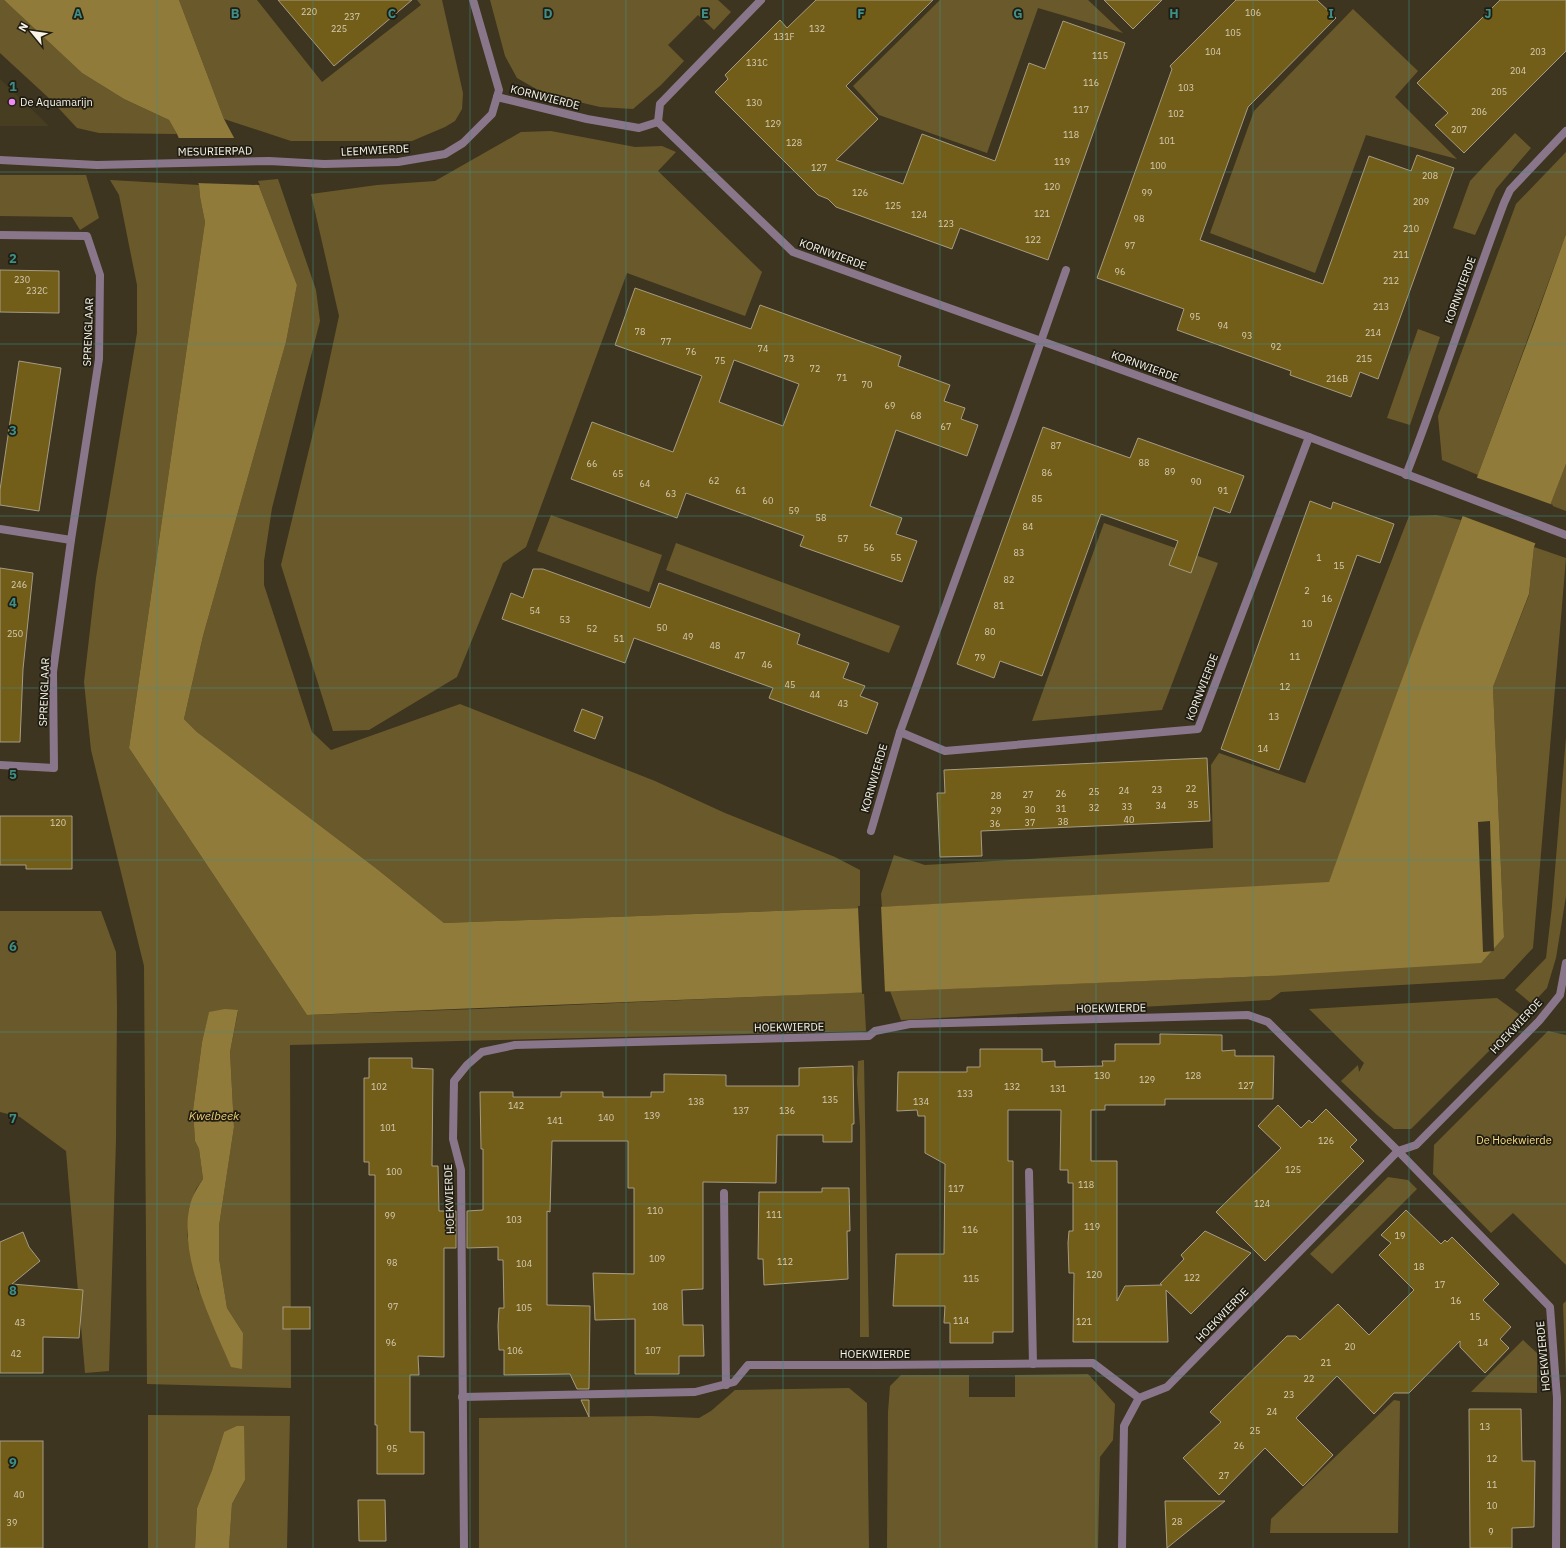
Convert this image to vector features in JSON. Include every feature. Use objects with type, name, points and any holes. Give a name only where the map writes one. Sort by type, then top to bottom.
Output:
[{"type":"street","name":"LEEMWIERDE","points":[[269,161],[324,164],[398,162],[445,154],[463,144],[492,114],[499,90],[473,0]]},
{"type":"street","points":[[658,122],[660,104],[761,0]]},
{"type":"street","name":"KORNWIERDE","points":[[497,97],[587,119],[639,128],[658,122],[793,252],[1309,437],[1566,535]]},
{"type":"street","name":"KORNWIERDE","points":[[1406,475],[1430,413],[1466,306],[1510,190],[1566,131]]},
{"type":"street","name":"MESURIERPAD","points":[[0,160],[97,164],[269,161]]},
{"type":"street","name":"SPRENGLAAR","points":[[0,235],[87,236],[100,275],[99,358],[71,540],[53,672],[54,768],[0,765]]},
{"type":"street","name":"KORNWIERDE","points":[[871,831],[900,732],[1042,341],[1066,270]]},
{"type":"street","name":"KORNWIERDE","points":[[900,732],[945,751],[1198,729],[1309,437]]},
{"type":"street","points":[[0,529],[71,540]]},
{"type":"street","name":"HOEKWIERDE","points":[[462,1397],[695,1392],[734,1382],[748,1365],[1093,1363],[1139,1398],[1167,1387],[1398,1151],[1416,1145],[1539,1021],[1563,995],[1566,963]]},
{"type":"street","name":"HOEKWIERDE","points":[[464,1548],[462,1397],[462,1170],[453,1139],[454,1081],[467,1065],[482,1052],[516,1045],[869,1036],[875,1031],[910,1024],[1248,1015],[1268,1022],[1398,1151],[1550,1307],[1557,1398],[1556,1548]]},
{"type":"street","points":[[1029,1172],[1033,1364]]},
{"type":"street","points":[[724,1193],[726,1384]]},
{"type":"street","points":[[1122,1548],[1124,1426],[1139,1398]]},
{"type":"shaded area","name":"De Aquamarijn","points":[[0,79],[49,126],[0,126]]},
{"type":"green space","points":[[0,0],[4,0],[82,73],[124,99],[169,120],[177,134],[99,133],[77,128],[51,100],[0,53]]},
{"type":"green space","points":[[179,0],[257,0],[322,82],[421,5],[417,0],[442,0],[463,93],[462,109],[455,121],[445,127],[412,141],[291,141],[224,119]]},
{"type":"green space","points":[[490,0],[718,0],[731,12],[714,30],[698,15],[668,45],[684,61],[661,85],[633,109],[600,107],[545,94],[517,78],[505,56]]},
{"type":"green space","points":[[940,0],[1088,0],[1123,33],[1038,8],[987,153],[879,115],[853,86]]},
{"type":"green space","points":[[1353,9],[1418,71],[1395,97],[1457,159],[1366,135],[1315,273],[1210,233],[1254,111]]},
{"type":"green space","points":[[551,131],[635,147],[662,146],[676,152],[658,171],[762,272],[745,316],[627,273],[526,547],[503,563],[457,677],[369,730],[333,731],[281,565],[320,404],[339,316],[311,194],[377,185],[435,181],[521,132]]},
{"type":"green space","points":[[1515,133],[1531,148],[1496,189],[1475,235],[1453,228],[1470,181]]},
{"type":"green space","points":[[1566,152],[1566,234],[1478,475],[1442,460],[1438,416],[1516,204]]},
{"type":"green space","points":[[0,175],[86,175],[99,218],[80,230],[72,217],[0,216]]},
{"type":"green space","points":[[278,179],[316,290],[320,321],[272,508],[264,561],[264,585],[312,732],[331,750],[460,704],[655,781],[725,813],[835,857],[860,870],[860,908],[444,923],[377,869],[197,732],[184,719],[203,636],[286,342],[297,285],[257,181]]},
{"type":"green space","points":[[110,180],[199,185],[205,222],[129,748],[307,1015],[864,992],[866,1031],[290,1045],[291,1388],[147,1384],[144,966],[91,750],[84,682],[96,578],[137,333],[137,285],[119,195]],"holes":[[[238,1011],[230,1052],[234,1127],[219,1226],[219,1258],[227,1308],[243,1333],[198,1289],[187,1235],[189,1208],[196,1189],[203,1179],[199,1149],[195,1141],[193,1110],[202,1042],[209,1013]]]},
{"type":"green space","points":[[1418,329],[1440,337],[1410,425],[1387,418]]},
{"type":"green space","points":[[1566,464],[1566,511],[1550,505]]},
{"type":"green space","points":[[551,515],[662,555],[649,592],[537,551]]},
{"type":"green space","points":[[1436,515],[1461,520],[1329,883],[882,907],[881,894],[894,855],[925,865],[1213,848],[1211,765],[1219,753],[1305,783],[1409,516]]},
{"type":"green space","points":[[1104,523],[1218,563],[1162,710],[1032,721]]},
{"type":"green space","points":[[676,543],[900,626],[889,653],[666,570]]},
{"type":"green space","points":[[1534,547],[1566,558],[1533,948],[1504,979],[1281,992],[1270,1000],[901,1020],[890,991],[1269,976],[1504,937],[1493,687],[1529,595]]},
{"type":"green space","points":[[1566,737],[1566,896],[1556,958],[1547,988],[1532,1004],[1515,990],[1546,958],[1552,906]]},
{"type":"green space","points":[[0,911],[101,911],[116,952],[116,1140],[109,1371],[85,1373],[66,1151],[20,1117],[0,1112]]},
{"type":"green space","points":[[1497,998],[1523,1017],[1411,1129],[1394,1129],[1341,1081],[1358,1065],[1359,1072],[1364,1063],[1309,1009]]},
{"type":"green space","name":"De Hoekwierde","points":[[1548,1031],[1566,1035],[1566,1265],[1513,1213],[1491,1233],[1433,1174],[1434,1145]]},
{"type":"green space","points":[[864,1060],[869,1337],[860,1337],[860,1127],[857,1082],[858,1061]]},
{"type":"green space","points":[[1388,1177],[1408,1180],[1417,1189],[1332,1274],[1310,1254]]},
{"type":"green space","points":[[1566,1301],[1566,1379],[1563,1304]]},
{"type":"green space","points":[[1523,1340],[1537,1353],[1537,1393],[1471,1392]]},
{"type":"green space","points":[[1088,1374],[1115,1404],[1113,1440],[1100,1457],[1098,1548],[887,1548],[888,1412],[890,1386],[901,1375],[969,1375],[969,1397],[1015,1397],[1015,1375]]},
{"type":"green space","points":[[849,1388],[867,1403],[869,1548],[479,1548],[479,1418],[651,1416],[699,1418],[711,1411],[735,1390]]},
{"type":"green space","points":[[1394,1400],[1400,1401],[1398,1533],[1270,1533],[1271,1519]]},
{"type":"green space","points":[[148,1415],[290,1416],[287,1548],[229,1548],[232,1504],[245,1480],[224,1432],[212,1470],[197,1508],[195,1548],[148,1548]]},
{"type":"water","points":[[4,0],[179,0],[224,119],[257,181],[297,285],[286,342],[203,636],[184,719],[197,732],[377,869],[444,923],[860,908],[1329,882],[1566,234],[1566,464],[1534,547],[1529,594],[1493,687],[1504,937],[1481,963],[1269,976],[307,1015],[129,748],[205,222],[199,185],[177,134],[169,120],[124,99],[82,73]]},
{"type":"water","name":"Kwelbeek","points":[[225,1009],[238,1010],[230,1052],[234,1127],[219,1226],[219,1258],[227,1308],[243,1333],[242,1369],[231,1367],[199,1290],[189,1249],[187,1229],[190,1205],[194,1193],[203,1179],[199,1149],[195,1141],[193,1110],[202,1042],[209,1012]]},
{"type":"water","points":[[237,1426],[244,1426],[245,1480],[232,1504],[229,1548],[195,1548],[197,1508],[212,1470],[224,1432]]},
{"type":"pier","points":[[177,138],[236,138],[260,185],[196,183]]},
{"type":"pier","points":[[1475,477],[1553,505],[1537,544],[1460,515]]},
{"type":"pier","points":[[1490,821],[1494,951],[1483,952],[1478,822]]},
{"type":"pier","points":[[881,905],[885,993],[862,994],[858,906]]},
{"type":"building","points":[[278,0],[412,0],[334,66]]},
{"type":"building","points":[[816,0],[933,0],[846,86],[878,119],[836,160],[903,184],[922,134],[995,161],[1029,63],[1045,69],[1063,21],[1125,43],[1048,260],[960,228],[952,249],[836,207],[828,199],[818,195],[715,92],[728,79],[725,75],[780,20],[787,28]]},
{"type":"building","points":[[1104,0],[1162,0],[1133,29]]},
{"type":"building","points":[[1236,0],[1317,0],[1336,18],[1248,107],[1200,240],[1323,284],[1369,156],[1411,171],[1417,155],[1454,168],[1378,379],[1360,372],[1351,397],[1290,375],[1291,371],[1177,330],[1184,309],[1097,278],[1172,69],[1170,66]]},
{"type":"building","points":[[1500,0],[1566,0],[1566,51],[1464,153],[1435,125],[1448,113],[1417,83]]},
{"type":"building","points":[[0,270],[59,271],[59,313],[0,312]]},
{"type":"building","points":[[635,288],[751,329],[760,305],[901,356],[898,366],[950,385],[944,401],[965,408],[961,419],[978,425],[967,456],[896,430],[870,506],[902,518],[896,534],[917,541],[902,582],[800,546],[804,536],[686,493],[677,518],[571,479],[592,422],[673,452],[702,376],[615,345]],"holes":[[[734,360],[799,384],[783,426],[719,402]]]},
{"type":"building","points":[[19,361],[61,368],[39,511],[0,505],[0,490]]},
{"type":"building","points":[[1043,427],[1130,458],[1138,438],[1244,476],[1230,513],[1214,507],[1191,573],[1169,565],[1178,541],[1101,514],[1042,676],[1000,661],[994,678],[957,664]]},
{"type":"building","points":[[1310,501],[1331,509],[1333,502],[1394,524],[1380,563],[1357,555],[1279,770],[1221,749]]},
{"type":"building","points":[[0,568],[33,573],[23,669],[20,742],[0,742]]},
{"type":"building","points":[[533,569],[543,569],[650,608],[659,583],[800,634],[797,644],[849,663],[843,678],[865,686],[860,696],[878,703],[867,734],[769,698],[773,688],[634,638],[625,663],[502,619],[511,593],[523,598]]},
{"type":"building","points":[[582,709],[603,717],[595,739],[574,731]]},
{"type":"building","points":[[1207,758],[1210,821],[981,831],[982,856],[940,857],[937,793],[945,793],[944,770]]},
{"type":"building","points":[[0,816],[72,816],[72,869],[26,869],[26,865],[0,865]]},
{"type":"building","points":[[1160,1034],[1222,1035],[1222,1051],[1235,1050],[1235,1056],[1274,1056],[1273,1099],[1165,1099],[1165,1105],[1105,1105],[1105,1110],[1091,1110],[1091,1161],[1117,1161],[1117,1301],[1125,1286],[1162,1285],[1160,1284],[1184,1259],[1181,1255],[1205,1231],[1251,1253],[1191,1314],[1166,1290],[1168,1342],[1073,1342],[1074,1273],[1069,1273],[1068,1243],[1069,1231],[1073,1231],[1073,1183],[1068,1183],[1068,1170],[1060,1170],[1061,1110],[1008,1110],[1008,1161],[1013,1161],[1013,1332],[993,1332],[993,1343],[950,1343],[950,1323],[944,1323],[945,1306],[893,1306],[896,1254],[944,1254],[945,1164],[925,1153],[925,1116],[918,1116],[917,1110],[897,1111],[898,1072],[967,1072],[967,1067],[980,1067],[980,1049],[1042,1049],[1042,1062],[1055,1061],[1055,1067],[1103,1066],[1102,1061],[1115,1061],[1115,1044],[1160,1044]]},
{"type":"building","points":[[369,1058],[412,1058],[412,1068],[433,1069],[432,1166],[438,1166],[439,1211],[456,1211],[456,1248],[444,1248],[444,1357],[418,1356],[419,1375],[410,1375],[410,1432],[424,1432],[424,1474],[377,1474],[377,1425],[375,1425],[375,1175],[369,1175],[369,1162],[364,1162],[364,1078],[369,1078]]},
{"type":"building","points":[[853,1066],[854,1124],[852,1124],[852,1142],[823,1142],[823,1135],[777,1135],[776,1183],[703,1182],[703,1289],[682,1290],[683,1325],[703,1325],[704,1356],[679,1356],[679,1374],[635,1374],[635,1319],[595,1320],[593,1273],[634,1274],[634,1188],[628,1188],[628,1141],[552,1141],[550,1212],[547,1211],[547,1305],[590,1306],[589,1389],[577,1389],[570,1374],[504,1375],[504,1350],[499,1350],[498,1326],[499,1308],[504,1308],[503,1260],[498,1260],[498,1247],[467,1248],[467,1211],[483,1210],[483,1149],[481,1149],[480,1092],[513,1092],[513,1097],[561,1097],[561,1092],[603,1092],[603,1097],[651,1097],[651,1092],[664,1092],[664,1074],[726,1075],[726,1086],[799,1086],[799,1068]]},
{"type":"building","points":[[1278,1105],[1301,1128],[1309,1120],[1312,1123],[1326,1109],[1357,1140],[1350,1147],[1364,1161],[1265,1261],[1216,1212],[1281,1148],[1258,1126]]},
{"type":"building","points":[[822,1188],[849,1188],[850,1231],[847,1231],[848,1279],[764,1285],[763,1259],[758,1259],[759,1192],[822,1192]]},
{"type":"building","points":[[1406,1210],[1441,1244],[1445,1240],[1447,1242],[1452,1237],[1499,1284],[1483,1300],[1511,1327],[1500,1339],[1509,1348],[1485,1373],[1460,1347],[1460,1341],[1409,1393],[1394,1393],[1374,1414],[1337,1376],[1296,1418],[1333,1455],[1303,1486],[1265,1448],[1219,1495],[1183,1458],[1221,1422],[1210,1412],[1287,1336],[1296,1336],[1300,1340],[1338,1304],[1369,1335],[1414,1290],[1379,1255],[1391,1243],[1381,1235]]},
{"type":"building","points":[[23,1232],[29,1247],[40,1261],[12,1284],[83,1290],[79,1338],[43,1337],[43,1373],[0,1373],[0,1242]]},
{"type":"building","points":[[283,1307],[310,1307],[310,1329],[283,1329]]},
{"type":"building","points":[[581,1400],[589,1400],[589,1417]]},
{"type":"building","points":[[1469,1409],[1521,1409],[1522,1461],[1535,1461],[1534,1527],[1512,1528],[1512,1548],[1470,1548]]},
{"type":"building","points":[[0,1441],[43,1441],[43,1548],[0,1548]]},
{"type":"building","points":[[358,1500],[385,1500],[386,1541],[359,1541]]},
{"type":"building","points":[[1165,1501],[1225,1501],[1167,1548]]},
{"type":"place","name":"De Aquamarijn","points":[[12,102]]}]
